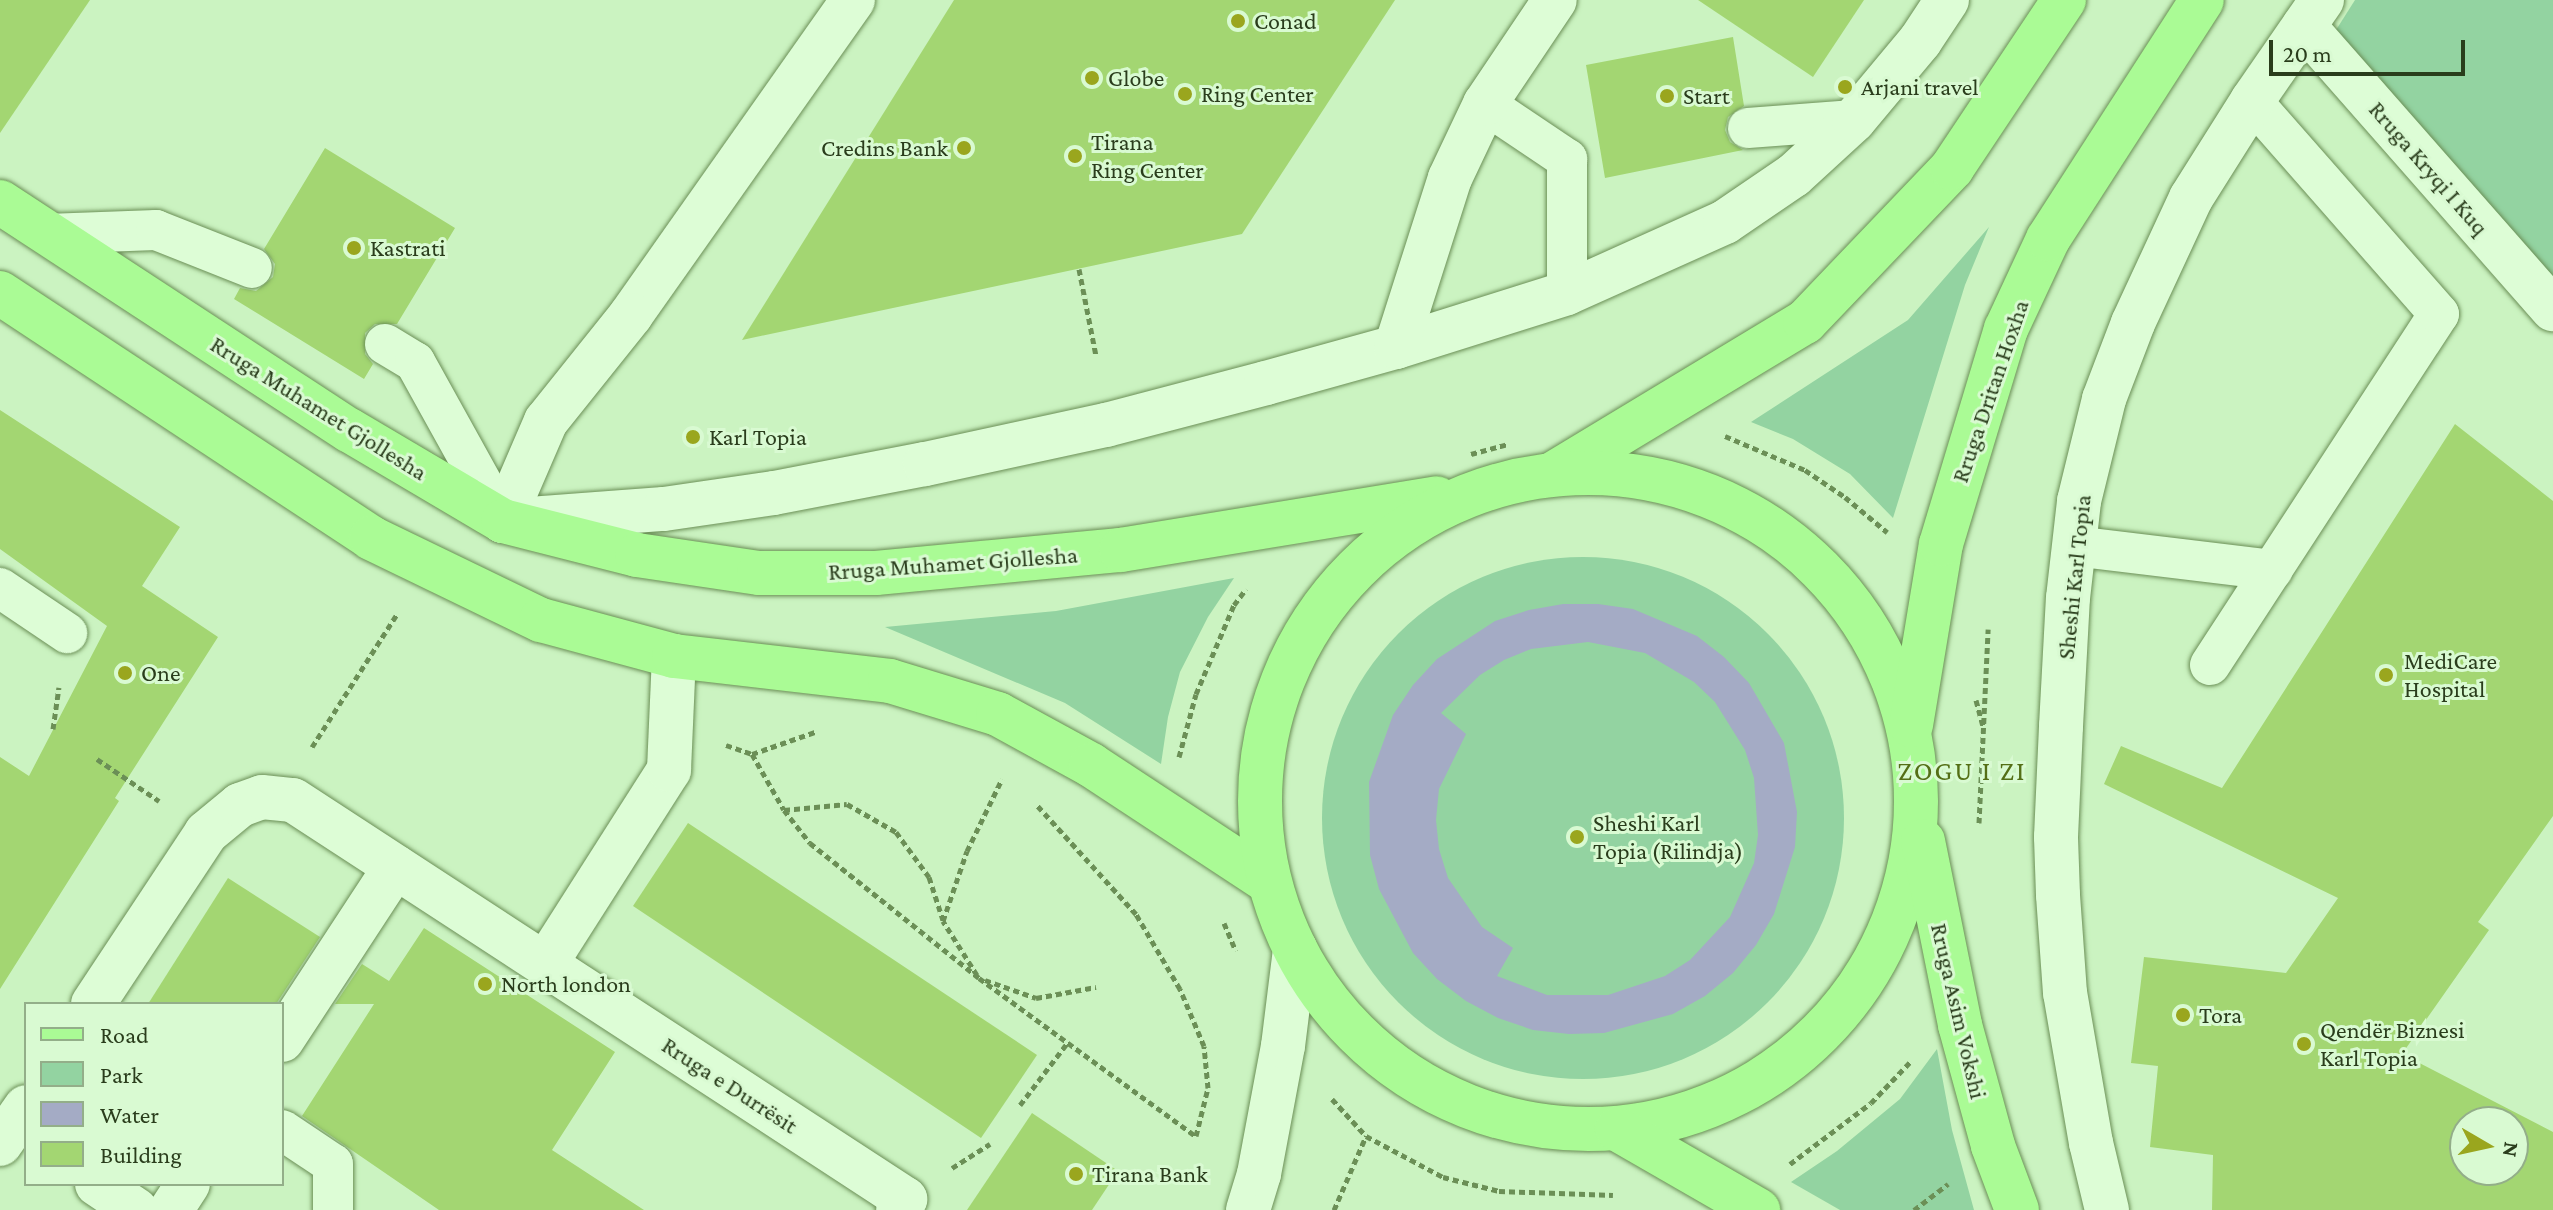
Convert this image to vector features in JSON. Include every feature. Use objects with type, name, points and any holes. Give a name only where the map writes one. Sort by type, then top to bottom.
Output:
[{"type":"main road","points":[[1555,472],[1805,322],[1952,168],[2064,0]]},
{"type":"main road","name":"Rruga Dritan Hoxha","points":[[1910,732],[1941,544],[2006,329],[2048,239],[2202,0]]},
{"type":"main road","name":"Rruga Muhamet Gjollesha","points":[[0,202],[349,430],[503,521],[637,555],[759,573],[876,573],[1121,550],[1295,522],[1464,476]]},
{"type":"main road","points":[[0,293],[371,538],[541,620],[674,656],[890,681],[998,714],[1091,765],[1185,830],[1269,882]]},
{"type":"main road","points":[[1555,472],[1634,474],[1681,486],[1711,495],[1782,533],[1840,588],[1884,655],[1910,732],[1917,808],[1905,887],[1876,962],[1828,1026],[1767,1078],[1695,1113],[1617,1129],[1536,1127],[1462,1106],[1395,1067],[1338,1014],[1295,949],[1269,882],[1260,803],[1269,724],[1296,649],[1341,583],[1464,476],[1555,472]]},
{"type":"main road","name":"Rruga Asim Vokshi","points":[[1917,808],[1960,1025],[1993,1146],[2017,1210]]},
{"type":"main road","points":[[1617,1129],[1758,1210]]},
{"type":"street","points":[[853,0],[640,303],[546,421],[503,521],[664,509],[774,493],[925,464],[1106,425],[1396,347],[1567,293],[1725,222],[1794,175],[1854,120],[1920,41],[1947,0]]},
{"type":"street","points":[[1396,347],[1450,178],[1485,104],[1555,0]]},
{"type":"street","name":"Sheshi Karl Topia","points":[[2107,1210],[2091,1143],[2065,993],[2058,895],[2056,837],[2079,501],[2104,399],[2133,323],[2191,198],[2252,101],[2313,13]]},
{"type":"street","name":"Rruga Kryqi I Kuq","points":[[2313,13],[2553,309]]},
{"type":"street","points":[[94,1002],[206,833],[240,805],[262,797],[293,800],[546,963],[669,770],[674,656]]},
{"type":"street","points":[[284,1037],[395,867]]},
{"type":"street","points":[[1248,1210],[1259,1174],[1283,1046],[1295,949]]},
{"type":"street","name":"Rruga e Durrësit","points":[[546,963],[905,1199],[898,1210]]},
{"type":"street","points":[[100,1186],[136,1210]]},
{"type":"street","points":[[171,1210],[187,1186]]},
{"type":"lane","points":[[2210,665],[2439,314],[2252,101]]},
{"type":"lane","points":[[1485,104],[1567,159],[1567,293]]},
{"type":"lane","points":[[1748,128],[1854,120]]},
{"type":"lane","points":[[47,234],[156,230],[252,268]]},
{"type":"lane","points":[[385,344],[415,362],[503,521]]},
{"type":"lane","points":[[2074,546],[2273,570]]},
{"type":"lane","points":[[0,588],[67,633]]},
{"type":"lane","points":[[284,1131],[333,1164],[333,1210]]},
{"type":"path","points":[[1079,269],[1096,356]]},
{"type":"path","points":[[1646,419],[1731,437],[1805,470],[1845,497],[1900,543],[1935,583]]},
{"type":"path","points":[[1464,476],[1516,442]]},
{"type":"path","points":[[1185,830],[1179,757],[1196,694],[1234,605],[1295,522]]},
{"type":"path","points":[[293,800],[297,771],[427,567]]},
{"type":"path","points":[[1976,698],[1983,726]]},
{"type":"path","points":[[672,727],[752,754],[818,731]]},
{"type":"path","points":[[752,754],[784,810],[810,843],[979,978],[1196,1136],[1208,1088],[1204,1046],[1180,989],[1136,914],[1046,811],[1024,794]]},
{"type":"path","points":[[97,759],[206,833]]},
{"type":"path","points":[[989,772],[1013,786]]},
{"type":"path","points":[[943,921],[967,851],[1002,777]]},
{"type":"path","points":[[784,810],[847,804],[896,832],[929,877],[943,921],[979,978],[1036,998],[1096,987]]},
{"type":"path","points":[[1221,917],[1238,955]]},
{"type":"path","points":[[1020,1105],[1068,1042]]},
{"type":"path","points":[[1283,1046],[1366,1136],[1334,1210]]},
{"type":"path","points":[[1914,1210],[1956,1177]]},
{"type":"green space","points":[[2355,0],[2553,0],[2553,290],[2336,30]]},
{"type":"green space","points":[[1989,227],[1965,285],[1893,518],[1850,474],[1793,439],[1751,422],[1908,320]]},
{"type":"green space","points":[[1583,557],[1634,562],[1683,576],[1728,601],[1768,633],[1800,673],[1825,718],[1839,767],[1844,818],[1839,869],[1825,918],[1800,963],[1768,1003],[1728,1035],[1683,1060],[1634,1074],[1583,1079],[1532,1074],[1483,1060],[1438,1035],[1398,1003],[1366,963],[1341,918],[1327,869],[1322,818],[1327,767],[1341,718],[1366,673],[1398,633],[1438,601],[1483,576],[1532,562]]},
{"type":"green space","points":[[1234,578],[1208,617],[1180,672],[1168,717],[1161,764],[1065,703],[885,627],[1056,611]]},
{"type":"green space","points":[[1937,1049],[1952,1130],[1974,1210],[1840,1210],[1791,1182],[1837,1151],[1900,1099]]},
{"type":"water","points":[[1563,604],[1598,604],[1633,609],[1697,636],[1724,657],[1749,683],[1784,743],[1797,812],[1795,847],[1774,914],[1756,945],[1733,973],[1705,996],[1673,1014],[1604,1033],[1569,1034],[1533,1030],[1498,1018],[1466,1001],[1437,979],[1413,953],[1379,889],[1370,855],[1369,782],[1393,715],[1413,685],[1437,659],[1495,621],[1529,610]],"holes":[[[1588,642],[1645,653],[1694,682],[1715,702],[1745,750],[1754,778],[1758,835],[1754,863],[1730,917],[1690,960],[1665,976],[1608,995],[1547,995],[1497,976],[1513,948],[1482,927],[1448,878],[1439,849],[1436,820],[1439,789],[1466,734],[1441,713],[1480,675],[1504,660],[1531,649]]]},
{"type":"building","points":[[0,0],[90,0],[0,133]]},
{"type":"building","name":"Tirana Ring Center","points":[[954,0],[1395,0],[1242,234],[742,340]]},
{"type":"building","points":[[1698,0],[1864,0],[1813,77]]},
{"type":"building","name":"Start","points":[[1733,37],[1744,106],[1728,117],[1725,130],[1730,142],[1743,150],[1605,178],[1586,65]]},
{"type":"building","name":"Kastrati","points":[[325,148],[455,228],[397,324],[375,324],[365,333],[365,354],[373,364],[364,379],[234,299],[240,288],[256,291],[273,277],[275,264],[264,249]]},
{"type":"building","points":[[0,410],[180,527],[142,586],[218,637],[115,798],[119,801],[0,989],[0,757],[29,776],[107,626],[0,549]]},
{"type":"building","points":[[2455,424],[2553,501],[2553,816],[2478,922],[2489,930],[2402,1054],[2503,1106],[2449,1106],[2449,1186],[2529,1186],[2529,1120],[2553,1132],[2553,1210],[2212,1210],[2213,1155],[2150,1147],[2158,1066],[2131,1063],[2144,957],[2286,973],[2338,898],[2104,784],[2121,746],[2222,788]]},
{"type":"building","points":[[688,823],[1037,1055],[981,1138],[633,906]]},
{"type":"building","points":[[228,878],[320,937],[277,1002],[149,1002]]},
{"type":"building","points":[[424,928],[615,1052],[552,1150],[644,1210],[439,1210],[302,1116],[374,1004],[335,1004],[362,964],[389,981]]},
{"type":"building","points":[[1032,1113],[1118,1171],[1092,1210],[967,1210]]},
{"type":"place","name":"Conad","points":[[1238,21]]},
{"type":"place","name":"Globe","points":[[1092,78]]},
{"type":"place","name":"Arjani travel","points":[[1845,87]]},
{"type":"place","name":"Ring Center","points":[[1185,94]]},
{"type":"place","name":"Start","points":[[1667,96]]},
{"type":"place","name":"Credins Bank","points":[[964,148]]},
{"type":"place","name":"Tirana Ring Center","points":[[1075,156]]},
{"type":"place","name":"Kastrati","points":[[354,248]]},
{"type":"place","name":"Karl Topia","points":[[693,437]]},
{"type":"place","name":"One","points":[[125,673]]},
{"type":"place","name":"MediCare Hospital","points":[[2386,675]]},
{"type":"place","name":"Sheshi Karl Topia (Rilindja)","points":[[1577,837]]},
{"type":"place","name":"North london","points":[[485,984]]},
{"type":"place","name":"Tora","points":[[2183,1015]]},
{"type":"place","name":"Qendër Biznesi Karl Topia","points":[[2304,1044]]},
{"type":"place","name":"Tirana Bank","points":[[1076,1174]]},
{"type":"district","name":"ZOGU I ZI","points":[[1962,771]]}]
